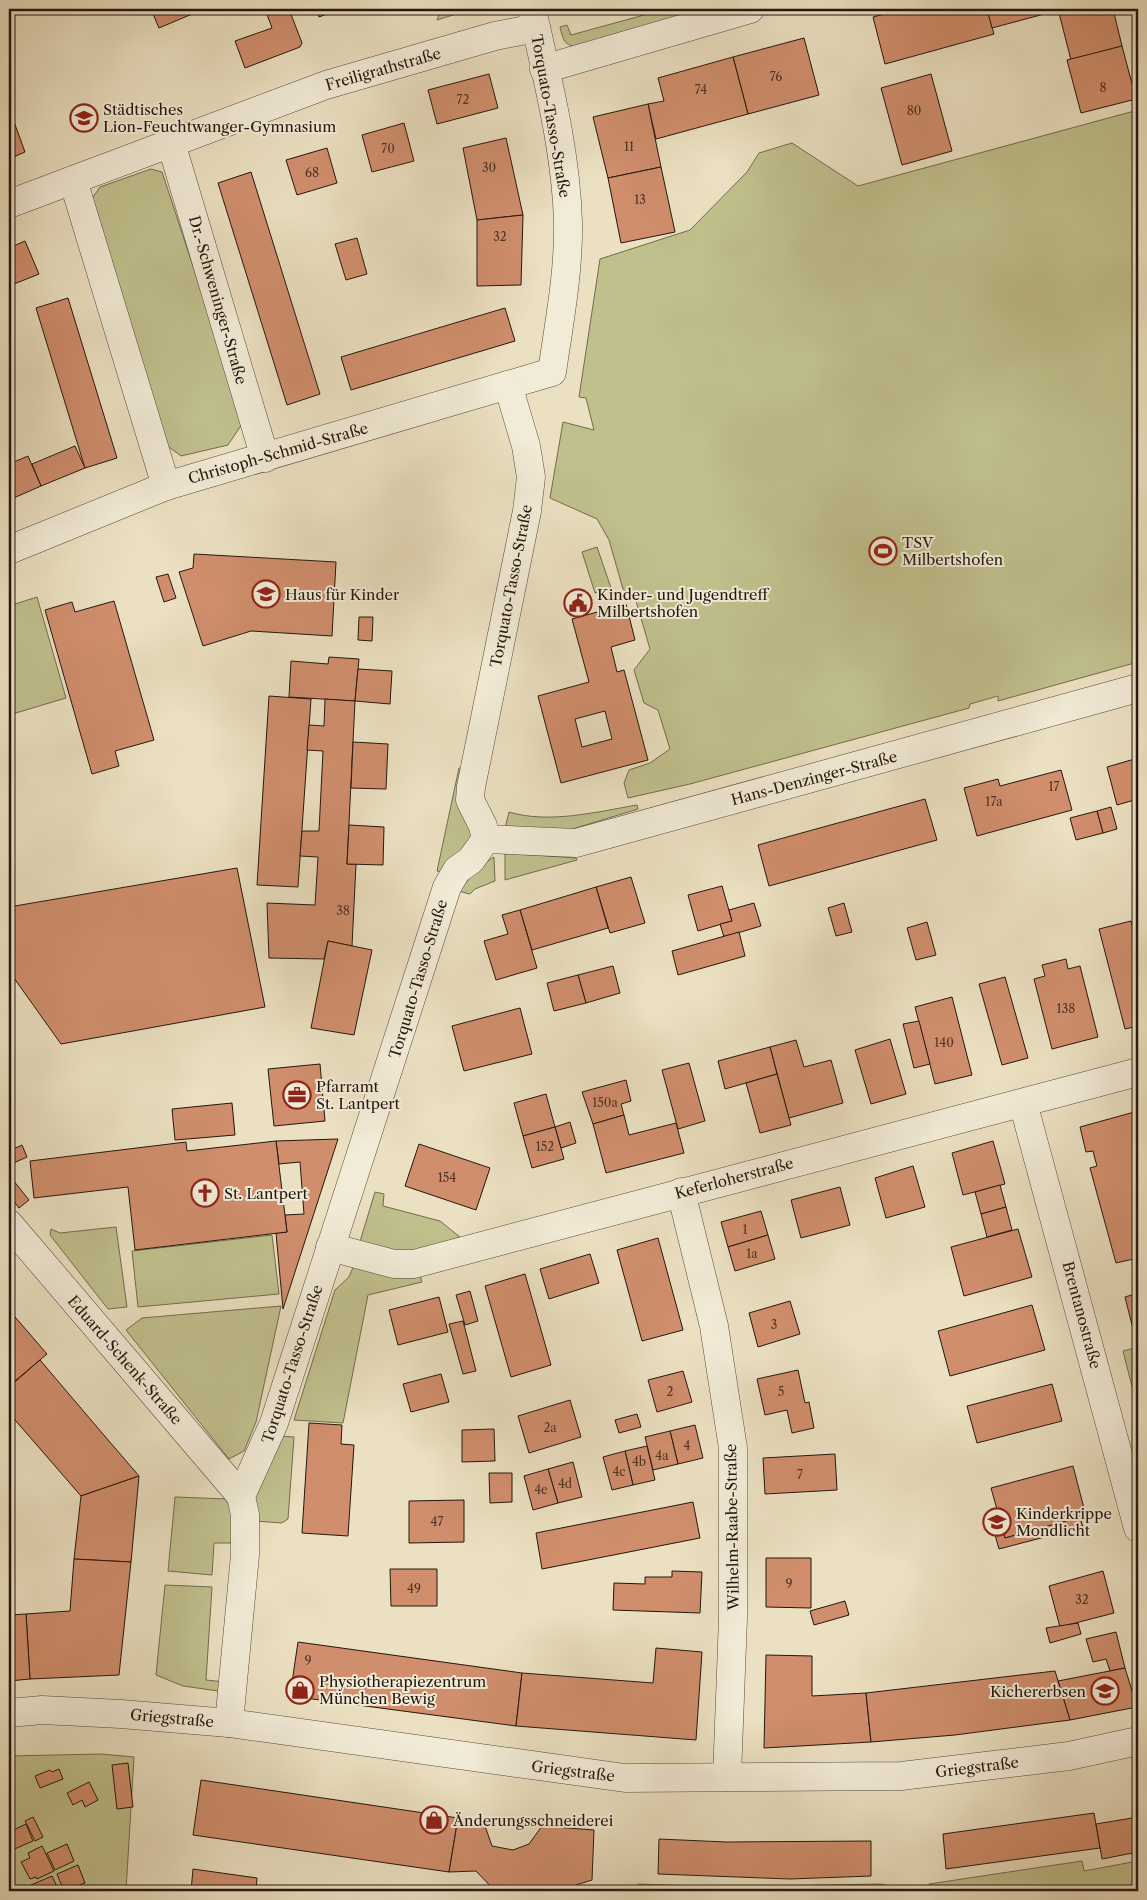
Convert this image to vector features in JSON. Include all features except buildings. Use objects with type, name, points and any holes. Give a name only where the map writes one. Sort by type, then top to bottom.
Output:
[{"type":"street","points":[[544,68],[750,9]]},
{"type":"street","name":"Torquato-Tasso-Straße","points":[[534,19],[562,167],[568,222],[566,273],[552,372]]},
{"type":"street","name":"Freiligrathstraße","points":[[9,204],[326,85],[496,36],[534,19]]},
{"type":"street","name":"Dr.-Schweninger-Straße","points":[[171,143],[265,458]]},
{"type":"street","points":[[72,180],[166,486]]},
{"type":"street","name":"Christoph-Schmid-Straße","points":[[9,550],[166,486],[552,372]]},
{"type":"street","name":"Torquato-Tasso-Straße","points":[[241,1496],[274,1423],[417,985],[446,887],[457,870],[471,860],[486,839],[483,826],[470,800],[471,787],[527,511],[531,477],[526,446],[508,386]]},
{"type":"street","name":"Hans-Denzinger-Straße","points":[[486,839],[576,843],[1138,688]]},
{"type":"street","name":"Keferloherstraße","points":[[330,1247],[403,1265],[1138,1072]]},
{"type":"street","name":"Brentanostraße","points":[[1023,1103],[1138,1528]]},
{"type":"street","name":"Wilhelm-Raabe-Straße","points":[[681,1192],[714,1326],[733,1448],[733,1618],[727,1777]]},
{"type":"street","name":"Eduard-Schenk-Straße","points":[[9,1224],[241,1496]]},
{"type":"street","points":[[229,1723],[245,1555],[244,1515],[241,1496]]},
{"type":"street","name":"Griegstraße","points":[[9,1713],[42,1710],[229,1723],[625,1778],[901,1776],[1069,1756],[1138,1742]]},
{"type":"green space","points":[[441,9],[472,9],[437,20]]},
{"type":"green space","points":[[666,9],[714,9],[578,47],[570,45],[565,41],[560,27],[567,25],[571,35]]},
{"type":"green space","name":"TSV Milbertshofen","points":[[1138,110],[1138,662],[998,701],[998,696],[970,704],[969,708],[690,784],[628,798],[624,783],[629,770],[650,763],[670,749],[658,710],[644,703],[634,670],[650,649],[636,601],[623,589],[609,540],[597,519],[550,498],[563,422],[594,430],[586,398],[579,397],[600,259],[690,230],[747,172],[759,153],[792,143],[858,186]]},
{"type":"green space","points":[[151,169],[162,172],[244,421],[228,445],[181,456],[161,441],[91,200],[100,187]]},
{"type":"green space","points":[[597,547],[611,588],[595,593],[582,552]]},
{"type":"green space","points":[[37,597],[66,698],[9,715],[9,606]]},
{"type":"green space","points":[[459,768],[465,769],[475,837],[444,873],[437,871]]},
{"type":"green space","points":[[637,805],[638,809],[569,830],[504,832],[509,812],[540,817],[556,817],[573,816]]},
{"type":"green space","points":[[505,853],[576,858],[577,860],[505,880]]},
{"type":"green space","points":[[494,857],[495,881],[475,889],[470,894],[458,891],[482,865]]},
{"type":"green space","points":[[375,1192],[384,1194],[383,1206],[440,1221],[460,1237],[401,1257],[359,1245]]},
{"type":"green space","points":[[116,1227],[127,1307],[108,1309],[50,1235],[51,1229],[60,1233]]},
{"type":"green space","points":[[272,1235],[279,1294],[138,1307],[132,1251]]},
{"type":"green space","points":[[354,1265],[419,1272],[422,1282],[368,1295],[343,1423],[294,1420],[335,1290],[349,1277]]},
{"type":"green space","points":[[281,1306],[256,1422],[244,1451],[229,1459],[126,1330],[142,1318]]},
{"type":"green space","points":[[1138,1347],[1138,1410],[1123,1351]]},
{"type":"green space","points":[[278,1436],[294,1437],[288,1519],[282,1523],[255,1521],[249,1501]]},
{"type":"green space","points":[[175,1497],[229,1499],[233,1516],[235,1543],[214,1543],[212,1575],[168,1571]]},
{"type":"green space","points":[[165,1585],[212,1587],[206,1680],[225,1682],[225,1692],[183,1686],[156,1675]]},
{"type":"green space","points":[[101,1754],[134,1757],[126,1891],[9,1891],[9,1756]]},
{"type":"green space","points":[[1082,1861],[1084,1871],[1138,1861],[1138,1891],[929,1891],[929,1884]]},
{"type":"green space","points":[[638,1884],[724,1887],[880,1884],[894,1887],[895,1891],[637,1891]]},
{"type":"place","name":"Städtisches Lion-Feuchtwanger-Gymnasium","points":[[84,118]]},
{"type":"place","name":"TSV Milbertshofen","points":[[883,551]]},
{"type":"place","name":"Haus für Kinder","points":[[266,594]]},
{"type":"place","name":"Kinder- und Jugendtreff Milbertshofen","points":[[578,603]]},
{"type":"place","name":"Pfarramt St. Lantpert","points":[[297,1095]]},
{"type":"place","name":"St. Lantpert","points":[[205,1193]]},
{"type":"place","name":"Kinderkrippe Mondlicht","points":[[997,1522]]},
{"type":"place","name":"Physiotherapiezentrum München Bewig","points":[[300,1690]]},
{"type":"place","name":"Kichererbsen","points":[[1105,1691]]},
{"type":"place","name":"Änderungsschneiderei","points":[[434,1820]]}]
